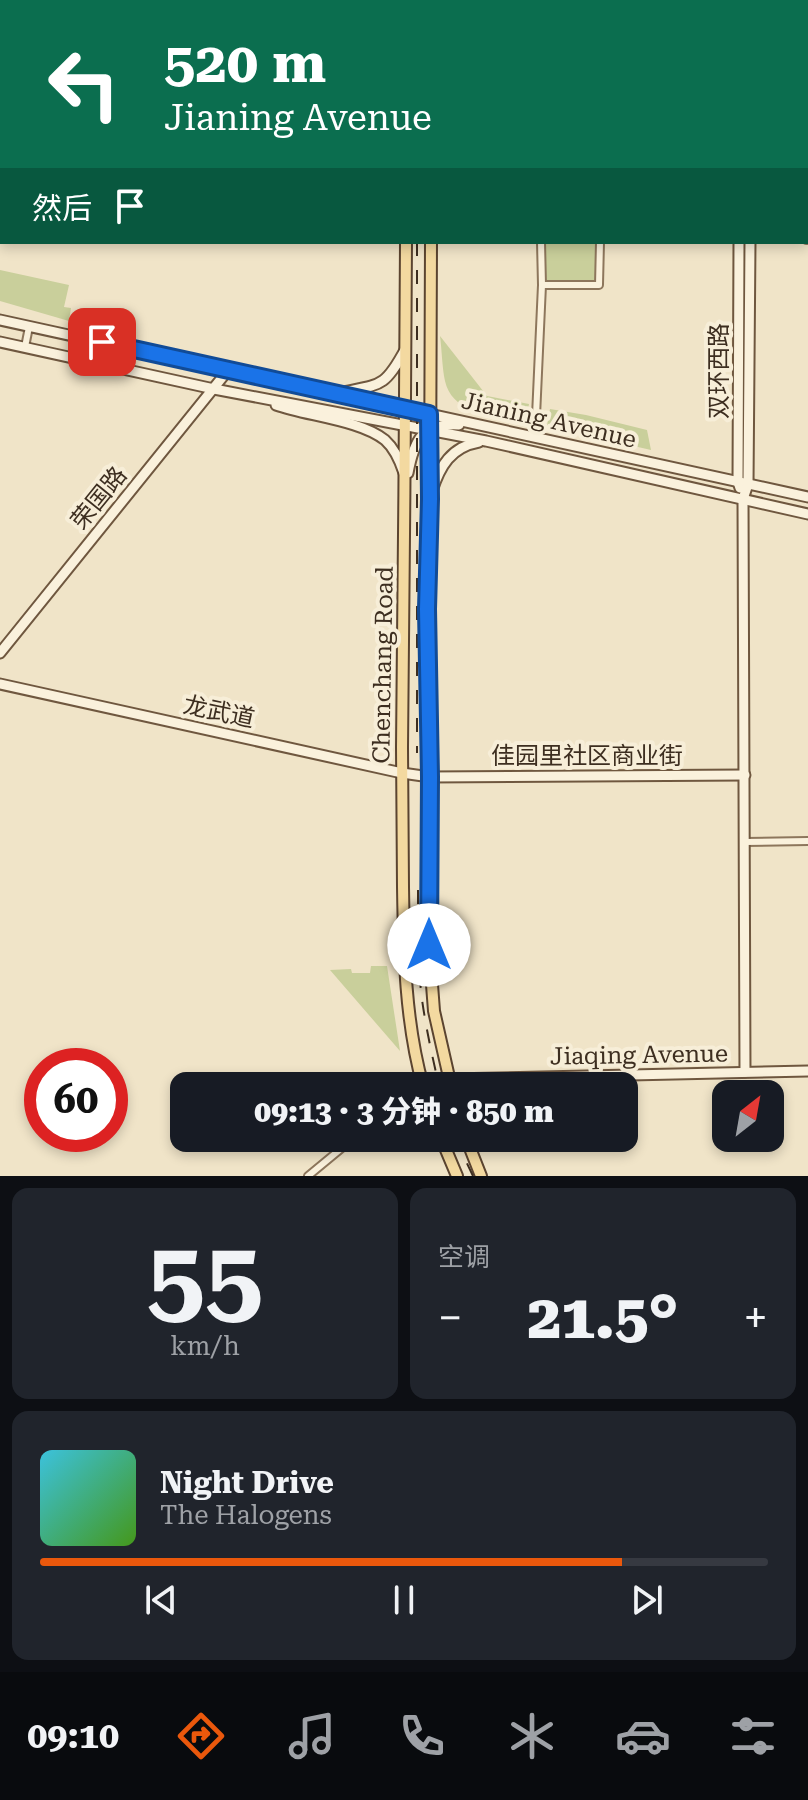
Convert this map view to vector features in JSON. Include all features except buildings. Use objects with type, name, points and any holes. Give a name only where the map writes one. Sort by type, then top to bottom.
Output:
[{"type":"main road","name":"Chenchang Road","points":[[406,244],[402,773],[406,996],[418,1072]]},
{"type":"main road","name":"Chenchang Road","points":[[431,244],[427,609],[429,945],[434,1011],[448,1072]]},
{"type":"main road","points":[[447,1152],[457,1176]]},
{"type":"main road","points":[[472,1152],[481,1176]]},
{"type":"street","points":[[535,438],[541,244]]},
{"type":"street","points":[[542,285],[599,285],[600,244]]},
{"type":"street","name":"双环西路","points":[[739,244],[743,483]]},
{"type":"street","points":[[745,1072],[743,483],[750,244]]},
{"type":"street","name":"Jianing Avenue","points":[[0,320],[808,497]]},
{"type":"street","points":[[25,347],[29,327]]},
{"type":"street","points":[[0,342],[254,396],[286,409],[358,427],[380,437],[393,450],[406,482]]},
{"type":"street","points":[[336,393],[380,383],[393,372],[406,347]]},
{"type":"street","name":"荣国路","points":[[0,653],[229,369]]},
{"type":"street","name":"Jianing Avenue","points":[[254,396],[486,441],[808,514]]},
{"type":"street","points":[[406,482],[415,445],[421,436],[444,425],[478,426]]},
{"type":"street","points":[[430,499],[439,473],[453,452],[471,443],[486,441]]},
{"type":"street","name":"龙武道","points":[[0,684],[430,777]]},
{"type":"street","name":"佳园里社区商业街","points":[[430,777],[745,775]]},
{"type":"street","points":[[745,842],[808,841]]},
{"type":"street","name":"Jiaqing Avenue","points":[[638,1076],[808,1071]]},
{"type":"street","points":[[308,1176],[337,1152]]},
{"type":"green space","points":[[545,244],[596,244],[596,280],[546,280]]},
{"type":"green space","points":[[0,270],[69,285],[64,307],[71,308],[69,321],[0,301]]},
{"type":"green space","points":[[440,336],[487,396],[529,404],[526,421],[478,412],[457,401],[445,381]]},
{"type":"green space","points":[[550,409],[647,430],[651,450],[547,426]]},
{"type":"green space","points":[[371,966],[387,966],[400,1051],[330,970],[351,969],[352,973],[370,973]]},
{"type":"railway","points":[[417,244],[417,753]]},
{"type":"railway","points":[[418,890],[421,992],[436,1072]]},
{"type":"railway","points":[[462,1152],[473,1176]]},
{"type":"route","points":[[102,342],[429,414],[429,945]]}]
